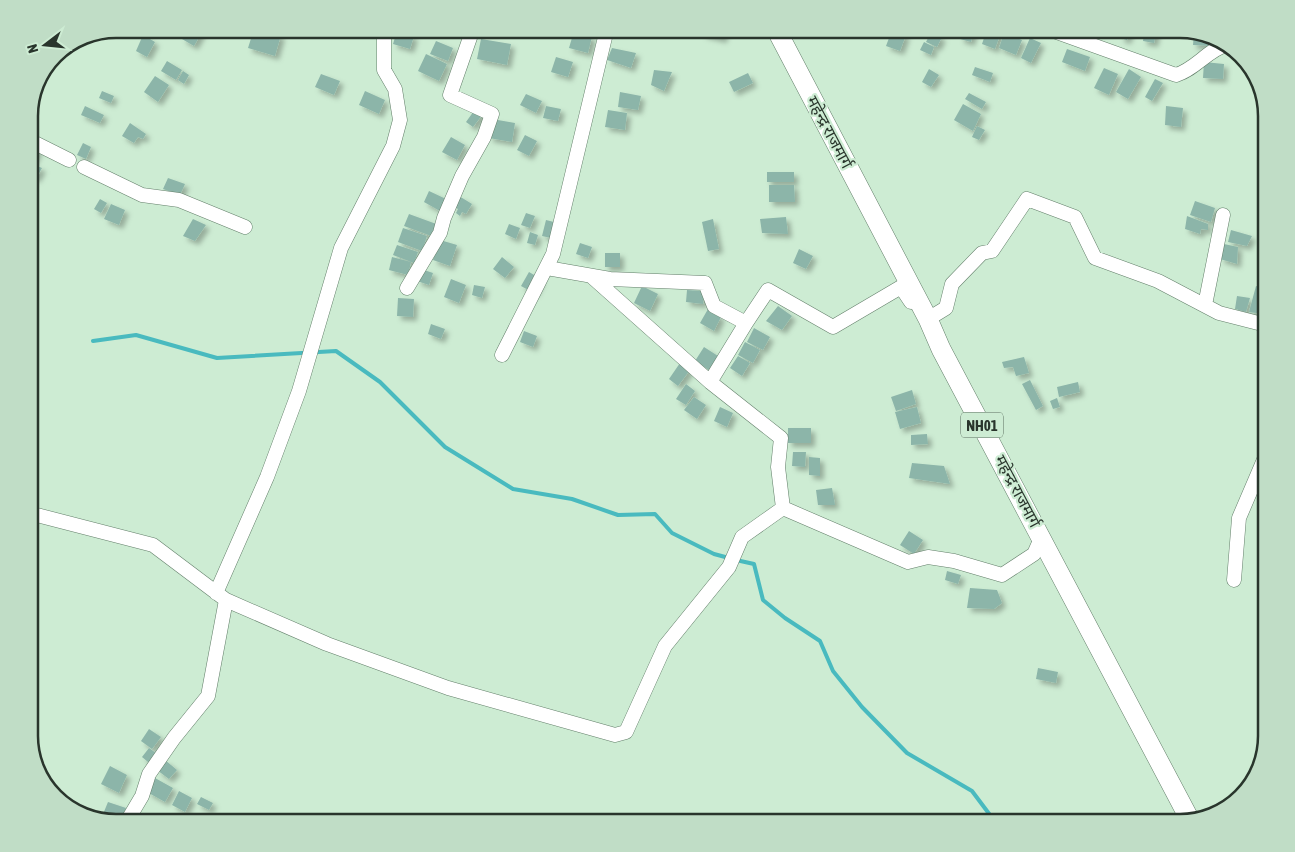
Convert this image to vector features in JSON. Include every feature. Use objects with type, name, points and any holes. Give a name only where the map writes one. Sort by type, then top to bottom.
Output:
[{"type":"highway","name":"महेन्द्र राजमार्ग","points":[[780,37],[928,319],[941,349],[1042,536],[1187,814]]},
{"type":"street","points":[[131,814],[142,796],[149,774],[174,738],[208,696],[221,597],[299,391],[342,248],[393,146],[400,120],[395,89],[384,70],[384,37]]},
{"type":"street","points":[[407,288],[440,233],[444,218],[462,176],[484,137],[492,114],[450,95],[470,37]]},
{"type":"street","points":[[502,355],[553,254],[604,37]]},
{"type":"street","points":[[1070,37],[1176,75],[1189,71],[1203,56],[1219,49]]},
{"type":"street","points":[[38,144],[69,160]]},
{"type":"street","points":[[84,167],[142,195],[179,200],[245,227]]},
{"type":"street","points":[[928,319],[946,308],[952,284],[982,253],[992,251],[1027,199],[1075,217],[1095,258],[1158,281],[1220,313],[1258,323]]},
{"type":"street","points":[[1205,305],[1223,216]]},
{"type":"street","points":[[547,268],[610,279],[705,283],[714,306],[746,323]]},
{"type":"street","points":[[591,276],[710,382],[781,438],[778,467],[783,508]]},
{"type":"street","points":[[710,382],[768,290],[833,327],[901,288],[941,349]]},
{"type":"street","points":[[1234,580],[1239,518],[1258,474]]},
{"type":"street","points":[[38,515],[154,545],[221,597],[327,644],[448,688],[615,735],[626,732],[665,646],[729,567],[742,537],[783,508]]},
{"type":"street","points":[[783,508],[908,562],[928,557],[954,561],[1002,575],[1034,554],[1042,536]]},
{"type":"building","points":[[142,37],[146,37],[155,42],[147,57],[136,51]]},
{"type":"building","points":[[183,37],[199,37],[194,46],[182,39]]},
{"type":"building","points":[[251,37],[280,37],[275,56],[248,48]]},
{"type":"building","points":[[395,37],[414,37],[410,49],[393,44]]},
{"type":"building","points":[[572,37],[592,37],[588,53],[569,48]]},
{"type":"building","points":[[889,37],[905,37],[900,51],[886,46]]},
{"type":"building","points":[[928,37],[942,37],[937,47],[926,42]]},
{"type":"building","points":[[960,37],[972,37],[971,42],[960,39]]},
{"type":"building","points":[[984,37],[999,37],[995,49],[982,44]]},
{"type":"building","points":[[1003,37],[1014,37],[1022,40],[1016,55],[999,48]]},
{"type":"building","points":[[1144,37],[1155,37],[1154,43],[1143,41]]},
{"type":"building","points":[[1030,38],[1041,43],[1031,63],[1021,58]]},
{"type":"building","points":[[481,39],[511,44],[507,65],[477,59]]},
{"type":"building","points":[[1194,39],[1211,45],[1211,46],[1193,45]]},
{"type":"building","points":[[436,41],[453,48],[448,61],[430,54]]},
{"type":"building","points":[[924,42],[934,47],[931,55],[920,50]]},
{"type":"building","points":[[612,48],[636,53],[631,68],[607,60]]},
{"type":"building","points":[[1067,49],[1090,57],[1085,71],[1062,62]]},
{"type":"building","points":[[426,54],[447,64],[439,81],[418,71]]},
{"type":"building","points":[[556,57],[573,62],[568,77],[551,72]]},
{"type":"building","points":[[167,61],[182,70],[176,80],[161,71]]},
{"type":"building","points":[[1204,62],[1224,64],[1223,79],[1203,78]]},
{"type":"building","points":[[975,67],[993,73],[990,82],[972,75]]},
{"type":"building","points":[[1104,68],[1118,74],[1109,95],[1094,88]]},
{"type":"building","points":[[929,69],[939,75],[931,87],[922,82]]},
{"type":"building","points":[[1129,69],[1141,77],[1128,99],[1116,92]]},
{"type":"building","points":[[654,70],[672,72],[664,91],[651,85]]},
{"type":"building","points":[[183,71],[189,75],[184,84],[178,80]]},
{"type":"building","points":[[748,73],[753,83],[734,92],[729,82]]},
{"type":"building","points":[[321,74],[340,81],[334,95],[315,87]]},
{"type":"building","points":[[155,76],[169,85],[158,102],[144,92]]},
{"type":"building","points":[[1155,79],[1163,83],[1152,101],[1145,97]]},
{"type":"building","points":[[102,91],[114,96],[111,103],[99,98]]},
{"type":"building","points":[[365,91],[385,100],[379,114],[359,105]]},
{"type":"building","points":[[620,92],[641,96],[638,110],[618,107]]},
{"type":"building","points":[[969,93],[986,102],[982,109],[965,99]]},
{"type":"building","points":[[526,94],[542,101],[536,113],[520,105]]},
{"type":"building","points":[[963,104],[981,114],[973,131],[954,120]]},
{"type":"building","points":[[85,106],[104,115],[100,123],[81,115]]},
{"type":"building","points":[[546,106],[561,109],[558,121],[543,118]]},
{"type":"building","points":[[1166,106],[1183,108],[1181,127],[1165,125]]},
{"type":"building","points":[[476,108],[483,114],[473,127],[466,122]]},
{"type":"building","points":[[608,110],[627,113],[625,130],[605,127]]},
{"type":"building","points":[[492,119],[515,123],[512,142],[489,138]]},
{"type":"building","points":[[130,123],[146,134],[143,139],[138,137],[134,143],[122,136]]},
{"type":"building","points":[[977,126],[985,130],[979,140],[972,137]]},
{"type":"building","points":[[525,135],[537,141],[529,156],[517,150]]},
{"type":"building","points":[[451,137],[465,145],[457,160],[442,152]]},
{"type":"building","points":[[83,143],[91,147],[86,159],[77,155]]},
{"type":"building","points":[[38,166],[42,168],[38,175]]},
{"type":"building","points":[[767,172],[794,172],[794,182],[767,182]]},
{"type":"building","points":[[168,178],[185,184],[180,195],[163,189]]},
{"type":"building","points":[[769,185],[794,185],[795,202],[769,202]]},
{"type":"building","points":[[429,191],[446,199],[440,211],[424,202]]},
{"type":"building","points":[[459,196],[472,204],[466,214],[462,212],[460,216],[456,213],[458,209],[453,206]]},
{"type":"building","points":[[100,199],[107,203],[101,213],[94,209]]},
{"type":"building","points":[[1195,201],[1215,208],[1211,222],[1190,215]]},
{"type":"building","points":[[111,204],[125,210],[119,225],[104,219]]},
{"type":"building","points":[[526,213],[535,216],[530,228],[521,225]]},
{"type":"building","points":[[409,214],[439,225],[434,237],[404,226]]},
{"type":"building","points":[[1187,216],[1208,224],[1208,230],[1201,229],[1200,234],[1185,229]]},
{"type":"building","points":[[786,217],[788,234],[762,233],[760,219]]},
{"type":"building","points":[[193,219],[206,225],[195,241],[183,236]]},
{"type":"building","points":[[713,219],[719,249],[708,251],[702,222]]},
{"type":"building","points":[[546,220],[554,222],[551,238],[542,236]]},
{"type":"building","points":[[509,224],[520,228],[516,239],[505,234]]},
{"type":"building","points":[[403,228],[427,236],[422,251],[398,242]]},
{"type":"building","points":[[1231,230],[1252,236],[1247,246],[1228,242]]},
{"type":"building","points":[[530,232],[538,235],[535,245],[527,243]]},
{"type":"building","points":[[440,240],[457,245],[450,266],[433,260]]},
{"type":"building","points":[[580,243],[592,247],[588,258],[576,254]]},
{"type":"building","points":[[1224,244],[1238,247],[1237,264],[1220,259]]},
{"type":"building","points":[[397,245],[418,252],[414,263],[393,255]]},
{"type":"building","points":[[799,249],[813,256],[806,269],[793,263]]},
{"type":"building","points":[[605,253],[620,253],[620,267],[605,267]]},
{"type":"building","points":[[392,257],[411,262],[408,275],[389,270]]},
{"type":"building","points":[[502,257],[514,267],[505,278],[493,269]]},
{"type":"building","points":[[421,269],[433,273],[429,285],[417,281]]},
{"type":"building","points":[[529,272],[541,279],[534,293],[521,286]]},
{"type":"building","points":[[451,279],[466,285],[459,303],[444,297]]},
{"type":"building","points":[[474,285],[485,287],[482,298],[472,295]]},
{"type":"building","points":[[642,286],[658,294],[650,311],[634,303]]},
{"type":"building","points":[[1256,286],[1258,287],[1258,313],[1249,312]]},
{"type":"building","points":[[687,290],[704,291],[703,304],[686,302]]},
{"type":"building","points":[[1237,296],[1250,298],[1246,312],[1235,309]]},
{"type":"building","points":[[398,298],[414,299],[413,317],[397,316]]},
{"type":"building","points":[[778,306],[792,316],[782,330],[766,321]]},
{"type":"building","points":[[708,309],[721,317],[714,331],[700,323]]},
{"type":"building","points":[[431,324],[445,329],[441,339],[428,334]]},
{"type":"building","points":[[754,328],[770,337],[763,350],[747,342]]},
{"type":"building","points":[[524,331],[537,336],[533,347],[520,342]]},
{"type":"building","points":[[745,342],[760,350],[753,363],[738,355]]},
{"type":"building","points":[[704,347],[718,356],[709,370],[695,361]]},
{"type":"building","points":[[738,356],[750,363],[742,376],[730,368]]},
{"type":"building","points":[[1024,357],[1029,373],[1016,376],[1013,367],[1004,368],[1002,362]]},
{"type":"building","points":[[680,363],[690,370],[678,386],[669,379]]},
{"type":"building","points":[[1030,380],[1043,406],[1036,410],[1022,384]]},
{"type":"building","points":[[1078,382],[1080,392],[1059,397],[1057,387]]},
{"type":"building","points":[[686,384],[695,391],[686,405],[676,399]]},
{"type":"building","points":[[912,390],[916,404],[896,411],[891,397]]},
{"type":"building","points":[[694,397],[706,405],[697,419],[684,410]]},
{"type":"building","points":[[1057,398],[1060,407],[1053,409],[1050,401]]},
{"type":"building","points":[[720,407],[733,413],[727,427],[714,421]]},
{"type":"building","points":[[917,407],[921,423],[900,429],[895,412]]},
{"type":"building","points":[[788,428],[811,428],[811,443],[788,443]]},
{"type":"building","points":[[927,434],[928,444],[911,445],[911,435]]},
{"type":"building","points":[[793,452],[806,452],[805,467],[792,466]]},
{"type":"building","points":[[809,457],[820,458],[820,476],[809,475]]},
{"type":"building","points":[[912,463],[944,466],[950,484],[909,478]]},
{"type":"building","points":[[832,488],[835,505],[818,505],[816,490]]},
{"type":"building","points":[[909,531],[923,540],[914,554],[900,545]]},
{"type":"building","points":[[947,571],[961,575],[958,584],[945,580]]},
{"type":"building","points":[[970,588],[997,590],[1002,603],[994,609],[967,608]]},
{"type":"building","points":[[1038,668],[1058,672],[1056,683],[1036,679]]},
{"type":"building","points":[[149,729],[161,737],[152,749],[141,741]]},
{"type":"building","points":[[149,748],[160,756],[153,766],[142,757]]},
{"type":"building","points":[[165,760],[177,770],[169,779],[157,770]]},
{"type":"building","points":[[110,766],[127,775],[119,793],[101,784]]},
{"type":"building","points":[[155,778],[173,788],[165,802],[147,792]]},
{"type":"building","points":[[179,791],[192,798],[185,812],[172,805]]},
{"type":"building","points":[[201,797],[213,803],[209,810],[197,804]]},
{"type":"building","points":[[108,802],[126,808],[124,814],[103,814]]},
{"type":"waterway","points":[[93,341],[136,335],[217,358],[336,351],[380,382],[445,447],[513,489],[572,499],[618,515],[655,514],[672,533],[714,554],[729,558]]},
{"type":"waterway","points":[[736,560],[754,564],[763,600],[785,618],[820,641],[833,671],[862,707],[907,753],[972,791],[989,814]]}]
